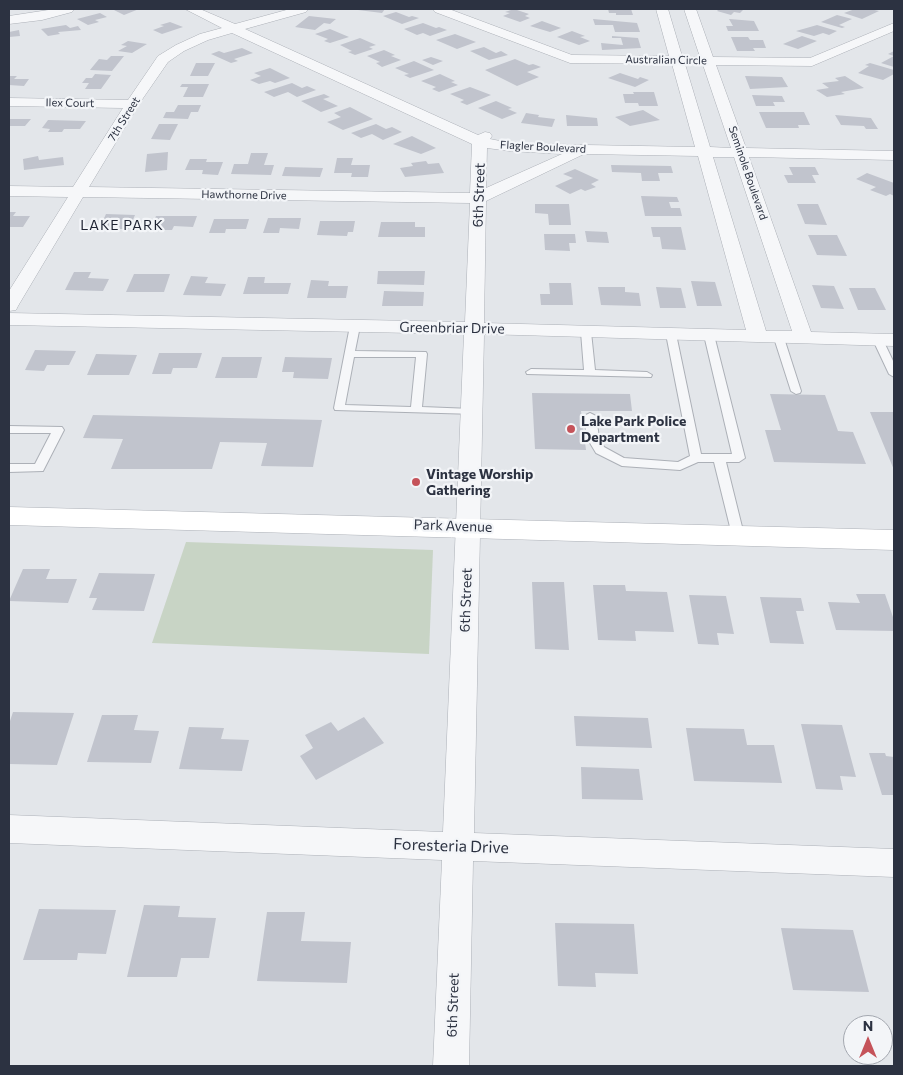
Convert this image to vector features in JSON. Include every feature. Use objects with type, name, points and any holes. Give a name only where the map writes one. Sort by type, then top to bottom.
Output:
[{"type":"street","points":[[9,20],[42,16],[68,9]]},
{"type":"street","name":"Flagler Boulevard","points":[[191,9],[240,26],[483,139],[510,147],[586,150],[702,147]]},
{"type":"street","name":"Flagler Boulevard","points":[[214,9],[240,26]]},
{"type":"street","name":"7th Street","points":[[9,306],[132,104],[158,65],[168,55],[196,40],[302,9]]},
{"type":"street","name":"Australian Circle","points":[[439,9],[570,59],[812,62],[894,26]]},
{"type":"street","points":[[662,9],[758,337]]},
{"type":"street","name":"Seminole Boulevard","points":[[690,9],[804,338]]},
{"type":"street","name":"Ilex Court","points":[[9,102],[132,104]]},
{"type":"street","name":"Flagler Boulevard","points":[[483,139],[894,155]]},
{"type":"street","name":"6th Street","points":[[451,1066],[474,328],[483,139]]},
{"type":"street","name":"Flagler Boulevard","points":[[739,148],[894,147]]},
{"type":"street","points":[[479,198],[542,167],[586,150]]},
{"type":"street","points":[[862,155],[894,165]]},
{"type":"street","name":"Hawthorne Drive","points":[[9,191],[479,198]]},
{"type":"street","name":"Greenbriar Drive","points":[[9,319],[474,328],[886,340]]},
{"type":"street","name":"Park Avenue","points":[[10,516],[894,540]]},
{"type":"street","name":"Foresteria Drive","points":[[9,829],[894,863]]},
{"type":"lane","points":[[355,326],[339,408],[472,412]]},
{"type":"lane","points":[[586,332],[590,373]]},
{"type":"lane","points":[[671,334],[696,458]]},
{"type":"lane","points":[[590,416],[593,438],[600,450],[622,462],[680,466],[696,458],[739,458],[709,335]]},
{"type":"lane","points":[[780,338],[796,391]]},
{"type":"lane","points":[[886,340],[894,374]]},
{"type":"lane","points":[[350,354],[422,354],[416,410]]},
{"type":"lane","points":[[531,372],[647,374]]},
{"type":"lane","points":[[9,429],[58,430],[39,468],[9,468]]},
{"type":"lane","points":[[718,458],[738,535]]},
{"type":"green space","points":[[186,542],[433,550],[429,654],[152,643]]},
{"type":"building","points":[[139,9],[124,15],[114,10]]},
{"type":"building","points":[[350,9],[385,9],[382,13]]},
{"type":"building","points":[[514,9],[529,14],[525,16],[530,18],[520,22],[503,16],[510,13],[505,12]]},
{"type":"building","points":[[608,9],[631,9],[633,15],[616,15],[616,13],[609,13]]},
{"type":"building","points":[[719,9],[744,9],[740,13],[734,12],[731,15],[717,11]]},
{"type":"building","points":[[855,9],[879,11],[862,19],[844,13]]},
{"type":"building","points":[[396,12],[409,17],[419,18],[402,24],[383,16]]},
{"type":"building","points":[[100,13],[107,17],[95,20],[99,22],[88,25],[77,19]]},
{"type":"building","points":[[837,15],[852,19],[839,25],[845,27],[842,28],[821,22]]},
{"type":"building","points":[[309,16],[336,19],[330,24],[324,23],[315,30],[295,27]]},
{"type":"building","points":[[593,19],[637,23],[640,32],[615,32],[613,25],[595,25]]},
{"type":"building","points":[[729,19],[754,21],[759,31],[728,31],[726,26],[733,26]]},
{"type":"building","points":[[542,21],[561,28],[550,32],[530,26]]},
{"type":"building","points":[[170,22],[183,27],[162,34],[153,30],[164,26],[160,25]]},
{"type":"building","points":[[423,23],[447,30],[430,36],[423,33],[417,35],[404,29]]},
{"type":"building","points":[[66,25],[70,28],[78,26],[81,30],[58,32],[60,34],[48,36],[41,29]]},
{"type":"building","points":[[817,25],[837,31],[829,35],[823,33],[814,36],[796,31]]},
{"type":"building","points":[[330,29],[349,37],[330,43],[324,41],[328,39],[315,34]]},
{"type":"building","points":[[19,30],[20,36],[9,37],[9,32]]},
{"type":"building","points":[[572,31],[585,36],[580,37],[590,41],[579,45],[557,37]]},
{"type":"building","points":[[455,34],[476,42],[457,49],[436,40]]},
{"type":"building","points":[[612,36],[638,38],[641,48],[602,50],[601,43],[623,45],[621,38],[612,38]]},
{"type":"building","points":[[802,36],[817,41],[798,49],[783,44]]},
{"type":"building","points":[[731,37],[748,37],[750,40],[763,40],[766,48],[753,48],[755,51],[737,51]]},
{"type":"building","points":[[360,38],[376,45],[369,47],[373,49],[355,55],[348,52],[352,51],[340,45]]},
{"type":"building","points":[[128,41],[147,44],[132,53],[118,51],[127,46],[121,45]]},
{"type":"building","points":[[484,47],[496,53],[501,51],[508,55],[489,60],[470,51]]},
{"type":"building","points":[[242,48],[253,53],[234,59],[238,61],[231,63],[211,54],[219,51],[224,53]]},
{"type":"building","points":[[384,50],[395,55],[391,56],[401,60],[382,67],[376,63],[380,62],[367,56]]},
{"type":"building","points":[[111,56],[124,56],[112,71],[90,70],[99,59],[107,60]]},
{"type":"building","points":[[894,56],[894,67],[881,63]]},
{"type":"building","points":[[431,57],[443,61],[433,65],[422,60]]},
{"type":"building","points":[[515,59],[529,65],[533,64],[541,67],[527,72],[539,77],[517,86],[485,70]]},
{"type":"building","points":[[414,61],[434,70],[410,78],[404,75],[409,74],[395,68]]},
{"type":"building","points":[[196,63],[215,63],[208,76],[190,76]]},
{"type":"building","points":[[870,63],[894,70],[894,74],[883,80],[858,73],[869,66],[865,65]]},
{"type":"building","points":[[270,68],[290,78],[275,83],[270,81],[259,84],[250,80],[261,76],[254,73]]},
{"type":"building","points":[[620,73],[638,79],[640,77],[649,80],[635,87],[608,78]]},
{"type":"building","points":[[95,74],[111,75],[101,89],[85,89],[89,83],[82,83],[86,78],[92,78]]},
{"type":"building","points":[[440,74],[455,81],[451,82],[458,85],[439,92],[432,89],[436,87],[421,81]]},
{"type":"building","points":[[9,76],[17,76],[14,79],[29,79],[24,86],[9,85]]},
{"type":"building","points":[[745,76],[782,77],[788,87],[750,89]]},
{"type":"building","points":[[845,76],[864,88],[841,92],[845,94],[827,97],[816,90],[829,88],[822,83],[839,81],[835,78]]},
{"type":"building","points":[[292,83],[302,88],[307,86],[316,90],[297,97],[288,92],[274,97],[264,92]]},
{"type":"building","points":[[182,84],[209,84],[203,97],[183,97],[188,87],[180,87]]},
{"type":"building","points":[[470,87],[491,95],[467,105],[460,102],[464,100],[450,94]]},
{"type":"building","points":[[633,92],[654,92],[658,106],[639,106],[638,103],[625,103],[623,94],[634,94]]},
{"type":"building","points":[[324,94],[330,97],[323,99],[338,106],[321,112],[301,101]]},
{"type":"building","points":[[752,95],[782,96],[785,102],[773,102],[775,106],[756,106]]},
{"type":"building","points":[[496,101],[512,108],[508,109],[517,113],[502,119],[478,108]]},
{"type":"building","points":[[178,105],[201,105],[198,112],[191,112],[188,119],[163,118],[166,112],[174,112]]},
{"type":"building","points":[[350,107],[373,119],[343,130],[327,122],[341,117],[334,113]]},
{"type":"building","points":[[643,110],[660,120],[630,126],[615,117]]},
{"type":"building","points":[[759,112],[804,112],[810,125],[798,125],[799,128],[766,128]]},
{"type":"building","points":[[526,113],[555,119],[552,127],[521,123]]},
{"type":"building","points":[[566,115],[597,118],[598,126],[567,126]]},
{"type":"building","points":[[835,115],[871,118],[878,129],[841,125]]},
{"type":"building","points":[[9,119],[31,119],[25,126],[9,126]]},
{"type":"building","points":[[48,120],[86,121],[80,129],[48,132],[50,129],[42,128]]},
{"type":"building","points":[[159,124],[178,124],[170,140],[151,139]]},
{"type":"building","points":[[376,124],[386,129],[392,127],[402,132],[383,140],[372,134],[361,138],[351,133]]},
{"type":"building","points":[[412,136],[436,148],[421,154],[393,144]]},
{"type":"building","points":[[168,152],[167,170],[145,172],[147,154]]},
{"type":"building","points":[[251,153],[268,153],[264,165],[274,165],[271,175],[231,174],[234,164],[248,164]]},
{"type":"building","points":[[38,156],[39,160],[63,157],[64,165],[24,170],[23,159]]},
{"type":"building","points":[[337,158],[353,158],[351,165],[370,165],[368,177],[351,177],[352,173],[334,173]]},
{"type":"building","points":[[190,159],[207,159],[206,162],[223,162],[218,175],[202,174],[203,170],[185,170]]},
{"type":"building","points":[[426,161],[428,164],[439,163],[444,173],[405,177],[400,168],[413,166],[411,163]]},
{"type":"building","points":[[611,165],[671,166],[673,173],[658,173],[660,181],[642,181],[641,173],[612,172]]},
{"type":"building","points":[[285,167],[323,168],[320,177],[282,176]]},
{"type":"building","points":[[789,167],[815,167],[819,175],[812,175],[816,183],[788,183],[784,175],[793,175]]},
{"type":"building","points":[[575,169],[599,180],[591,184],[596,187],[585,191],[581,189],[570,194],[555,186],[573,178],[563,174]]},
{"type":"building","points":[[867,173],[894,183],[894,196],[890,194],[886,196],[870,190],[876,187],[856,179]]},
{"type":"building","points":[[641,196],[677,197],[679,202],[669,202],[671,208],[680,208],[682,216],[645,216]]},
{"type":"building","points":[[535,204],[569,204],[571,225],[549,225],[548,214],[535,213]]},
{"type":"building","points":[[797,204],[818,204],[827,225],[805,224]]},
{"type":"building","points":[[9,212],[16,212],[13,216],[30,216],[23,227],[9,227]]},
{"type":"building","points":[[106,214],[135,215],[129,229],[99,229]]},
{"type":"building","points":[[156,216],[197,216],[193,227],[174,226],[172,230],[156,230],[158,226],[151,226]]},
{"type":"building","points":[[268,218],[301,218],[299,229],[280,228],[279,233],[263,233]]},
{"type":"building","points":[[214,219],[249,219],[246,229],[226,229],[225,233],[209,233]]},
{"type":"building","points":[[320,221],[355,221],[353,232],[348,232],[347,236],[317,235]]},
{"type":"building","points":[[381,222],[415,222],[415,227],[425,227],[425,237],[378,237]]},
{"type":"building","points":[[651,227],[681,227],[686,250],[662,249],[660,237],[653,237]]},
{"type":"building","points":[[585,231],[607,232],[609,243],[587,242]]},
{"type":"building","points":[[544,234],[575,234],[576,243],[569,243],[570,251],[545,250]]},
{"type":"building","points":[[808,235],[837,235],[847,256],[817,255]]},
{"type":"building","points":[[378,271],[425,271],[424,285],[377,284]]},
{"type":"building","points":[[74,272],[91,272],[88,278],[109,279],[103,291],[65,290]]},
{"type":"building","points":[[134,274],[170,274],[164,292],[126,292]]},
{"type":"building","points":[[191,276],[208,277],[205,283],[226,284],[221,296],[183,295]]},
{"type":"building","points":[[248,277],[265,277],[264,283],[291,283],[288,294],[243,294]]},
{"type":"building","points":[[311,280],[329,281],[328,286],[348,286],[346,298],[307,298]]},
{"type":"building","points":[[691,281],[715,282],[722,306],[697,306]]},
{"type":"building","points":[[549,283],[571,283],[573,305],[541,305],[540,294],[550,294]]},
{"type":"building","points":[[812,285],[834,286],[844,309],[821,308]]},
{"type":"building","points":[[598,287],[625,287],[625,292],[639,293],[641,306],[601,305]]},
{"type":"building","points":[[656,287],[681,288],[686,308],[660,308]]},
{"type":"building","points":[[849,288],[875,288],[886,310],[858,310]]},
{"type":"building","points":[[384,291],[424,292],[423,306],[382,306]]},
{"type":"building","points":[[35,350],[76,351],[69,365],[47,365],[44,371],[25,370]]},
{"type":"building","points":[[159,353],[202,353],[197,368],[173,368],[171,374],[152,374]]},
{"type":"building","points":[[96,354],[137,355],[129,375],[87,375]]},
{"type":"building","points":[[222,357],[262,357],[257,378],[215,378]]},
{"type":"building","points":[[285,357],[332,358],[328,379],[293,378],[294,372],[282,372]]},
{"type":"building","points":[[532,393],[630,394],[632,411],[581,411],[586,450],[535,449]]},
{"type":"building","points":[[770,394],[825,395],[838,431],[853,432],[866,464],[774,462],[765,430],[781,430]]},
{"type":"building","points":[[870,412],[894,412],[894,470]]},
{"type":"building","points":[[93,415],[322,420],[313,467],[261,466],[267,443],[220,442],[212,469],[111,469],[123,439],[83,438]]},
{"type":"building","points":[[23,569],[50,569],[46,579],[77,579],[68,603],[9,601]]},
{"type":"building","points":[[99,573],[155,574],[144,611],[92,610],[97,598],[89,598]]},
{"type":"building","points":[[532,582],[564,582],[569,650],[535,649]]},
{"type":"building","points":[[593,585],[625,585],[626,591],[667,592],[674,632],[635,631],[636,641],[598,640]]},
{"type":"building","points":[[856,594],[885,594],[894,620],[894,631],[836,630],[828,602],[860,603]]},
{"type":"building","points":[[689,595],[726,596],[734,634],[717,633],[719,645],[698,644]]},
{"type":"building","points":[[760,597],[801,598],[804,611],[796,611],[804,644],[770,643]]},
{"type":"building","points":[[13,712],[74,713],[57,765],[9,764],[9,724]]},
{"type":"building","points":[[102,715],[138,715],[134,730],[159,731],[151,763],[87,762]]},
{"type":"building","points":[[574,716],[648,718],[652,748],[576,746]]},
{"type":"building","points":[[364,717],[384,743],[316,780],[300,756],[313,748],[305,735],[331,722],[338,731]]},
{"type":"building","points":[[801,724],[842,725],[856,777],[840,776],[843,790],[816,789]]},
{"type":"building","points":[[189,727],[224,728],[221,739],[249,740],[242,771],[179,769]]},
{"type":"building","points":[[686,728],[744,729],[747,745],[774,745],[782,783],[694,781]]},
{"type":"building","points":[[869,753],[885,753],[886,756],[894,757],[894,795],[882,795]]},
{"type":"building","points":[[581,767],[639,769],[643,800],[582,799]]},
{"type":"building","points":[[144,905],[180,906],[178,917],[216,918],[209,958],[181,958],[177,977],[127,977]]},
{"type":"building","points":[[39,909],[116,910],[106,954],[78,953],[77,960],[23,960]]},
{"type":"building","points":[[267,912],[305,912],[301,941],[351,942],[347,983],[257,981]]},
{"type":"building","points":[[555,923],[634,924],[638,974],[595,973],[596,987],[558,986]]},
{"type":"building","points":[[781,928],[853,930],[869,992],[793,990]]},
{"type":"place","name":"Lake Park Police Department","points":[[571,429]]},
{"type":"place","name":"Vintage Worship Gathering","points":[[416,482]]},
{"type":"district","name":"LAKE PARK","points":[[122,225]]}]
